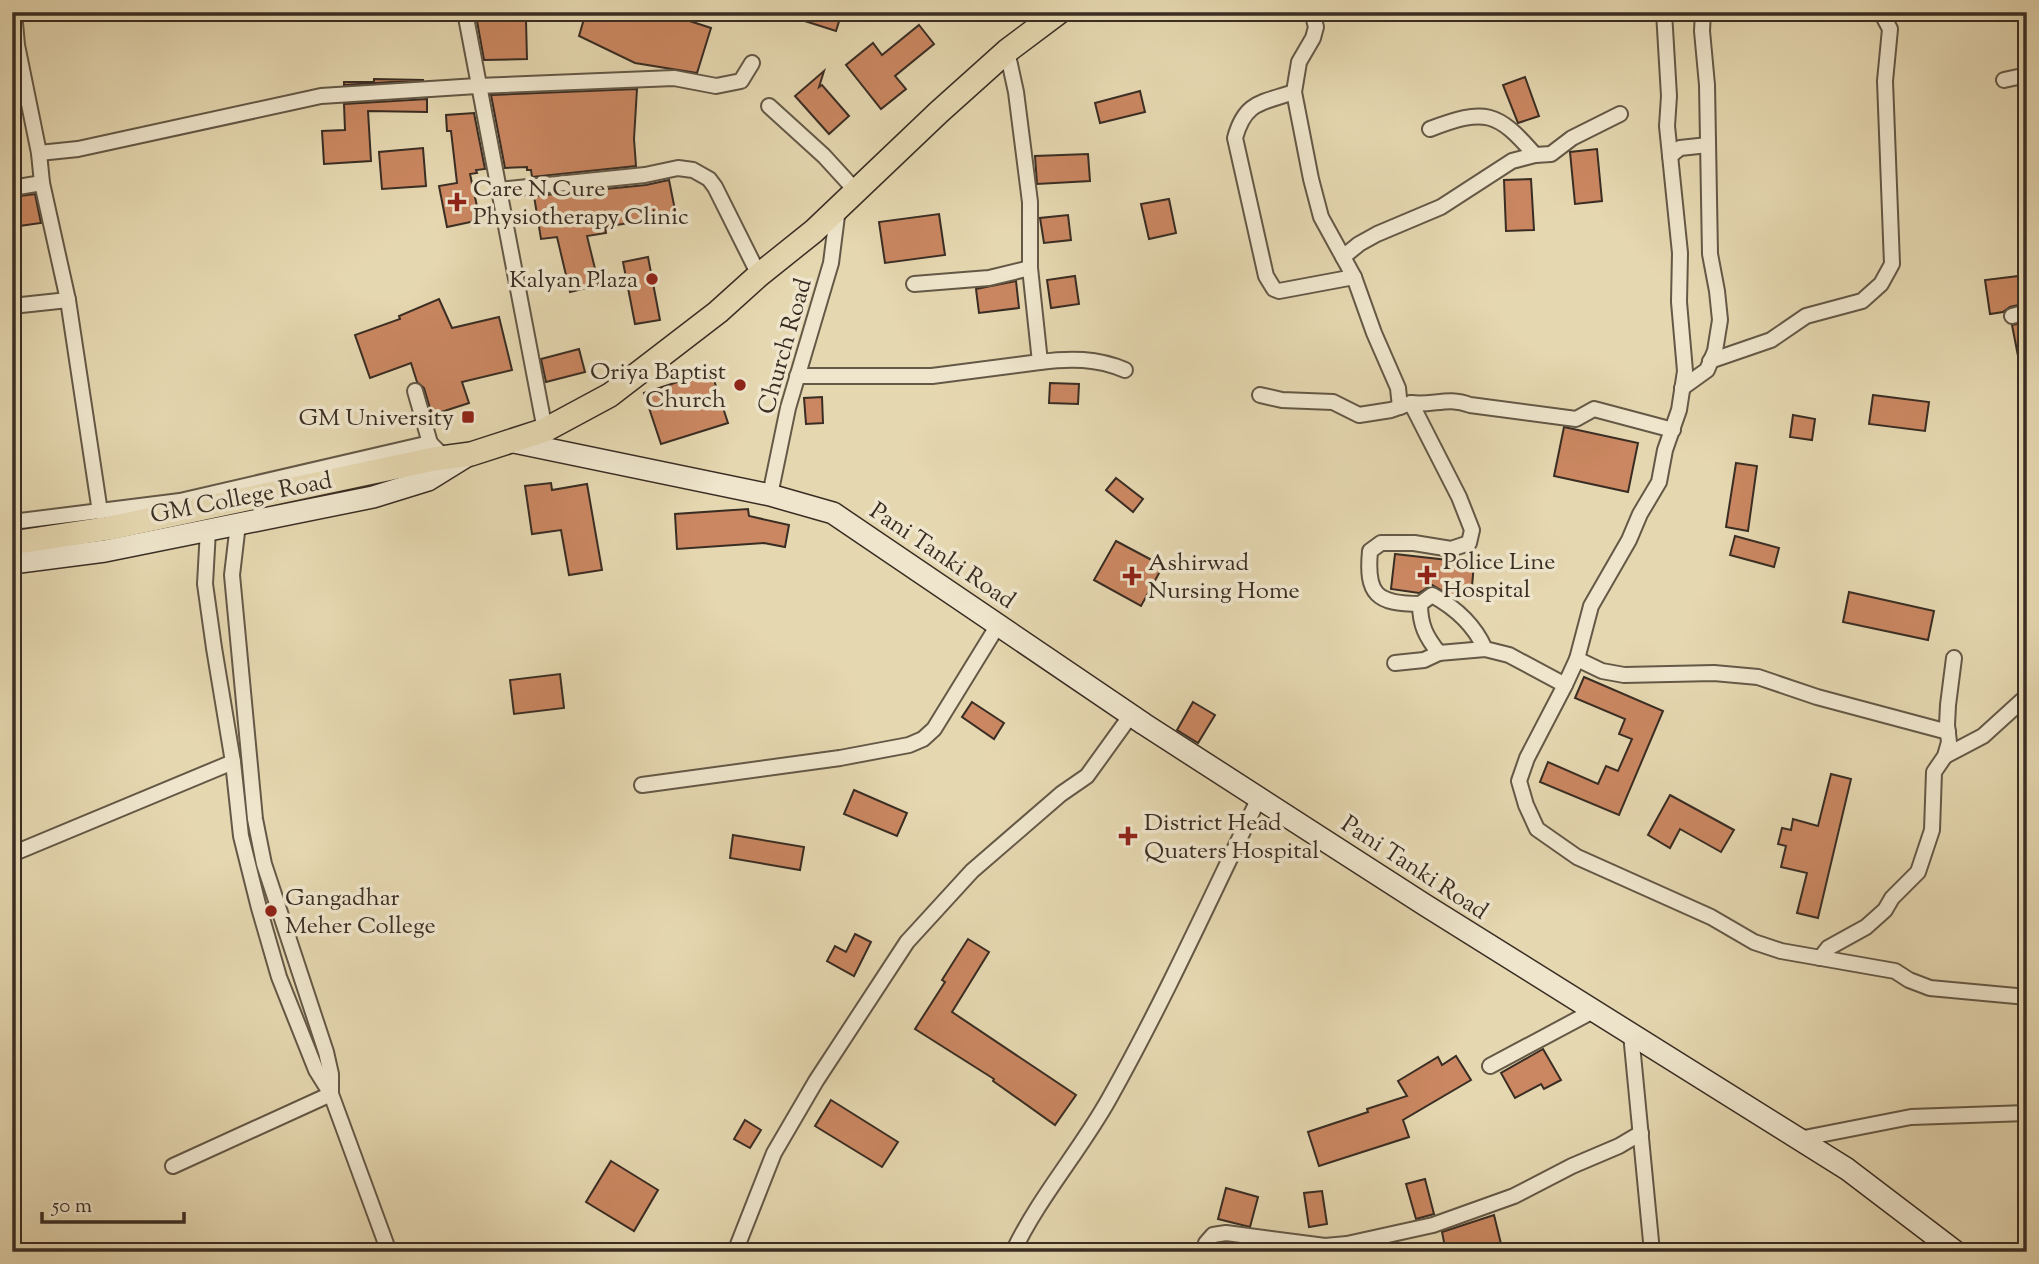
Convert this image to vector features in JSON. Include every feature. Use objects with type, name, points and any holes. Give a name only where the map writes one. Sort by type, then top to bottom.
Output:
[{"type":"main road","points":[[12,543],[110,528],[436,453],[471,454],[545,430],[610,395],[718,312],[814,231],[1007,51],[1059,12]]},
{"type":"street","points":[[14,12],[17,45],[39,153],[42,183],[68,300],[100,512]]},
{"type":"street","points":[[465,12],[545,430]]},
{"type":"street","points":[[1312,12],[1316,27],[1300,62],[1294,92],[1321,217],[1354,277],[1374,333],[1405,405],[1459,497],[1472,530],[1469,543],[1451,549],[1414,543],[1381,543],[1370,551],[1368,574],[1374,591],[1385,600],[1420,604],[1433,595],[1452,606],[1479,635],[1485,649]]},
{"type":"street","points":[[1664,12],[1670,156],[1680,253],[1679,302],[1685,371],[1659,482],[1591,606],[1577,659],[1527,758],[1519,780],[1526,805],[1537,829],[1577,857],[1711,917],[1754,942],[1781,951],[1895,971],[1930,988],[2027,997]]},
{"type":"street","points":[[1682,388],[1707,370],[1715,351],[1720,320],[1710,254],[1703,12]]},
{"type":"street","points":[[1710,361],[1771,340],[1806,316],[1862,301],[1881,284],[1892,264],[1885,81],[1890,29],[1881,12]]},
{"type":"street","points":[[1007,51],[1016,92],[1030,202],[1030,268],[1040,362]]},
{"type":"street","points":[[39,153],[78,149],[321,96],[674,78],[716,86],[741,81],[752,63]]},
{"type":"street","points":[[2004,80],[2027,75]]},
{"type":"street","points":[[1294,92],[1252,106],[1240,122],[1235,138],[1266,276],[1274,289],[1279,290],[1354,277]]},
{"type":"street","points":[[769,106],[824,156],[856,191]]},
{"type":"street","points":[[1343,257],[1377,234],[1441,207],[1512,161],[1551,154],[1572,138],[1620,114]]},
{"type":"street","points":[[1430,129],[1450,121],[1483,115],[1513,129],[1535,155]]},
{"type":"street","points":[[1670,156],[1680,148],[1708,145]]},
{"type":"street","points":[[498,190],[645,175],[678,168],[693,170],[709,179],[715,187],[759,275]]},
{"type":"street","points":[[12,188],[42,183]]},
{"type":"street","name":"Church Road","points":[[770,495],[788,408],[831,263],[838,208]]},
{"type":"street","points":[[914,284],[989,278],[1030,268]]},
{"type":"street","points":[[12,306],[68,300]]},
{"type":"street","points":[[797,376],[932,376],[1065,359],[1109,363],[1125,370]]},
{"type":"street","points":[[12,522],[180,500],[436,453],[415,391]]},
{"type":"street","points":[[1261,395],[1282,400],[1333,402],[1359,415],[1405,405],[1426,405],[1456,399],[1470,405],[1576,419],[1594,409],[1673,430]]},
{"type":"street","points":[[509,441],[770,495]]},
{"type":"street","name":"GM College Road","points":[[12,563],[105,551],[373,497],[428,480],[471,454]]},
{"type":"street","name":"Pani Tanki Road","points":[[770,495],[833,513],[1131,715],[1259,798],[1593,1011],[1847,1168],[1956,1252]]},
{"type":"street","points":[[238,524],[232,575],[255,819],[264,864],[326,1052],[331,1074],[331,1094]]},
{"type":"street","points":[[208,530],[205,584],[242,835],[259,908],[279,977],[316,1069],[331,1094],[389,1252]]},
{"type":"street","points":[[1420,604],[1420,619],[1426,636],[1438,653]]},
{"type":"street","points":[[642,785],[840,758],[909,745],[923,739],[934,729],[998,625]]},
{"type":"street","points":[[1395,663],[1424,660],[1438,653],[1485,649],[1509,655],[1565,684]]},
{"type":"street","points":[[1820,958],[1828,948],[1866,927],[1885,910],[1892,898],[1918,872],[1932,830],[1934,772],[1945,756],[1950,742],[1949,681],[1954,658]]},
{"type":"street","points":[[1577,659],[1602,671],[1624,675],[1714,673],[1758,677],[1817,697],[1948,732]]},
{"type":"street","points":[[1945,756],[1983,736],[2027,696]]},
{"type":"street","points":[[735,1252],[774,1153],[816,1081],[907,942],[972,871],[1061,794],[1087,776],[1131,715]]},
{"type":"street","points":[[12,853],[233,762]]},
{"type":"street","points":[[1013,1252],[1047,1194],[1108,1101],[1169,985],[1259,798]]},
{"type":"street","points":[[1490,1066],[1593,1011]]},
{"type":"street","points":[[1631,1034],[1652,1252]]},
{"type":"street","points":[[173,1166],[331,1094]]},
{"type":"street","points":[[1798,1139],[1911,1118],[2027,1112]]},
{"type":"street","points":[[1203,1252],[1213,1235],[1226,1233],[1346,1248],[1433,1225],[1514,1196],[1641,1133]]},
{"type":"building","points":[[586,12],[662,12],[711,28],[697,73],[635,63],[579,36]]},
{"type":"building","points":[[789,12],[842,12],[836,31],[789,16]]},
{"type":"building","points":[[526,20],[527,59],[484,60],[477,21]]},
{"type":"building","points":[[919,25],[934,44],[895,76],[906,89],[881,109],[846,65],[873,43],[882,55]]},
{"type":"building","points":[[824,71],[819,87],[822,85],[849,116],[829,134],[795,96]]},
{"type":"building","points":[[1525,77],[1539,116],[1518,123],[1503,85]]},
{"type":"building","points":[[374,79],[424,80],[344,85],[344,82],[374,82]]},
{"type":"building","points":[[637,89],[634,139],[636,166],[532,177],[531,170],[527,170],[527,167],[505,168],[491,95]]},
{"type":"building","points":[[1140,91],[1145,112],[1100,123],[1095,103]]},
{"type":"building","points":[[427,99],[427,112],[368,111],[371,161],[324,164],[322,131],[345,130],[344,104]]},
{"type":"building","points":[[474,113],[485,169],[470,174],[480,220],[447,227],[439,186],[457,183],[451,131],[447,131],[446,115]]},
{"type":"building","points":[[423,148],[426,186],[382,189],[379,152]]},
{"type":"building","points":[[1597,149],[1602,201],[1575,204],[1570,152]]},
{"type":"building","points":[[1088,154],[1090,181],[1037,184],[1035,156]]},
{"type":"building","points":[[1531,179],[1534,230],[1506,231],[1504,180]]},
{"type":"building","points":[[669,180],[677,220],[647,226],[646,220],[605,227],[606,233],[587,236],[599,285],[570,292],[557,237],[541,239],[534,196],[646,185]]},
{"type":"building","points":[[35,194],[41,223],[12,227],[12,197]]},
{"type":"building","points":[[1169,199],[1176,233],[1149,239],[1141,204]]},
{"type":"building","points":[[939,214],[945,255],[885,263],[879,222]]},
{"type":"building","points":[[1068,215],[1071,240],[1044,243],[1040,218]]},
{"type":"building","points":[[648,257],[660,320],[635,324],[623,262]]},
{"type":"building","points":[[2027,275],[2027,303],[1990,314],[1985,280]]},
{"type":"building","points":[[1075,276],[1079,304],[1051,308],[1047,280]]},
{"type":"building","points":[[1016,281],[1019,308],[979,313],[976,289]]},
{"type":"building","points":[[439,299],[452,328],[499,317],[512,370],[462,382],[469,403],[432,415],[424,388],[417,382],[411,363],[370,378],[355,335],[400,319],[399,316]]},
{"type":"building","points":[[2027,322],[2027,361],[2019,361],[2012,325]]},
{"type":"building","points":[[579,349],[585,372],[546,382],[541,359]]},
{"type":"building","points":[[711,371],[728,423],[661,444],[644,393]]},
{"type":"building","points":[[1050,383],[1079,384],[1078,404],[1049,403]]},
{"type":"building","points":[[1873,395],[1929,402],[1925,431],[1869,424]]},
{"type":"building","points":[[822,397],[823,423],[806,424],[804,398]]},
{"type":"building","points":[[1793,415],[1815,419],[1812,440],[1790,437]]},
{"type":"building","points":[[1564,427],[1638,443],[1628,492],[1554,476]]},
{"type":"building","points":[[1736,463],[1757,466],[1748,531],[1726,527]]},
{"type":"building","points":[[1116,478],[1143,499],[1133,512],[1106,490]]},
{"type":"building","points":[[551,483],[552,490],[587,484],[602,570],[569,575],[561,530],[532,534],[525,486]]},
{"type":"building","points":[[748,509],[749,516],[789,525],[785,547],[764,543],[677,549],[675,514]]},
{"type":"building","points":[[1735,536],[1779,548],[1774,567],[1730,555]]},
{"type":"building","points":[[1116,541],[1163,566],[1141,606],[1094,580]]},
{"type":"building","points":[[1395,554],[1474,563],[1471,599],[1453,597],[1432,585],[1419,593],[1391,589]]},
{"type":"building","points":[[1849,592],[1934,611],[1928,640],[1843,622]]},
{"type":"building","points":[[560,674],[564,708],[514,714],[510,680]]},
{"type":"building","points":[[1584,677],[1663,711],[1619,815],[1540,782],[1548,762],[1598,784],[1606,766],[1618,771],[1632,739],[1619,734],[1625,719],[1575,698]]},
{"type":"building","points":[[972,702],[1004,723],[994,739],[962,717]]},
{"type":"building","points":[[1193,702],[1215,715],[1198,743],[1177,730]]},
{"type":"building","points":[[1831,774],[1851,779],[1818,918],[1797,913],[1807,873],[1781,867],[1786,846],[1778,844],[1782,828],[1791,830],[1793,819],[1818,826]]},
{"type":"building","points":[[854,790],[907,813],[897,836],[844,814]]},
{"type":"building","points":[[1670,795],[1734,830],[1721,852],[1680,829],[1670,848],[1648,835]]},
{"type":"building","points":[[733,835],[804,847],[800,870],[730,858]]},
{"type":"building","points":[[855,934],[871,942],[854,976],[827,961],[835,946],[846,952]]},
{"type":"building","points":[[968,939],[989,952],[952,1012],[1076,1095],[1055,1125],[993,1081],[994,1079],[915,1029]]},
{"type":"building","points":[[1543,1049],[1561,1080],[1544,1089],[1541,1084],[1515,1098],[1501,1073]]},
{"type":"building","points":[[1456,1056],[1471,1080],[1403,1120],[1409,1137],[1319,1166],[1308,1132],[1407,1096],[1398,1081],[1438,1057],[1442,1065]]},
{"type":"building","points":[[831,1100],[898,1142],[882,1167],[815,1126]]},
{"type":"building","points":[[745,1120],[761,1130],[750,1148],[734,1139]]},
{"type":"building","points":[[611,1161],[658,1190],[634,1231],[586,1202]]},
{"type":"building","points":[[1425,1179],[1434,1214],[1416,1219],[1406,1184]]},
{"type":"building","points":[[1226,1188],[1258,1197],[1250,1227],[1218,1219]]},
{"type":"building","points":[[1322,1191],[1327,1224],[1309,1227],[1304,1193]]},
{"type":"building","points":[[1494,1215],[1503,1252],[1446,1252],[1442,1232]]},
{"type":"place","name":"Care N Cure Physiotherapy Clinic","points":[[457,202]]},
{"type":"place","name":"Kalyan Plaza","points":[[652,279]]},
{"type":"place","name":"Oriya Baptist Church","points":[[740,385]]},
{"type":"place","name":"GM University","points":[[468,417]]},
{"type":"place","name":"Police Line Hospital","points":[[1427,575]]},
{"type":"place","name":"Ashirwad Nursing Home","points":[[1132,576]]},
{"type":"place","name":"District Head Quaters Hospital","points":[[1128,836]]},
{"type":"place","name":"Gangadhar Meher College","points":[[271,911]]}]
